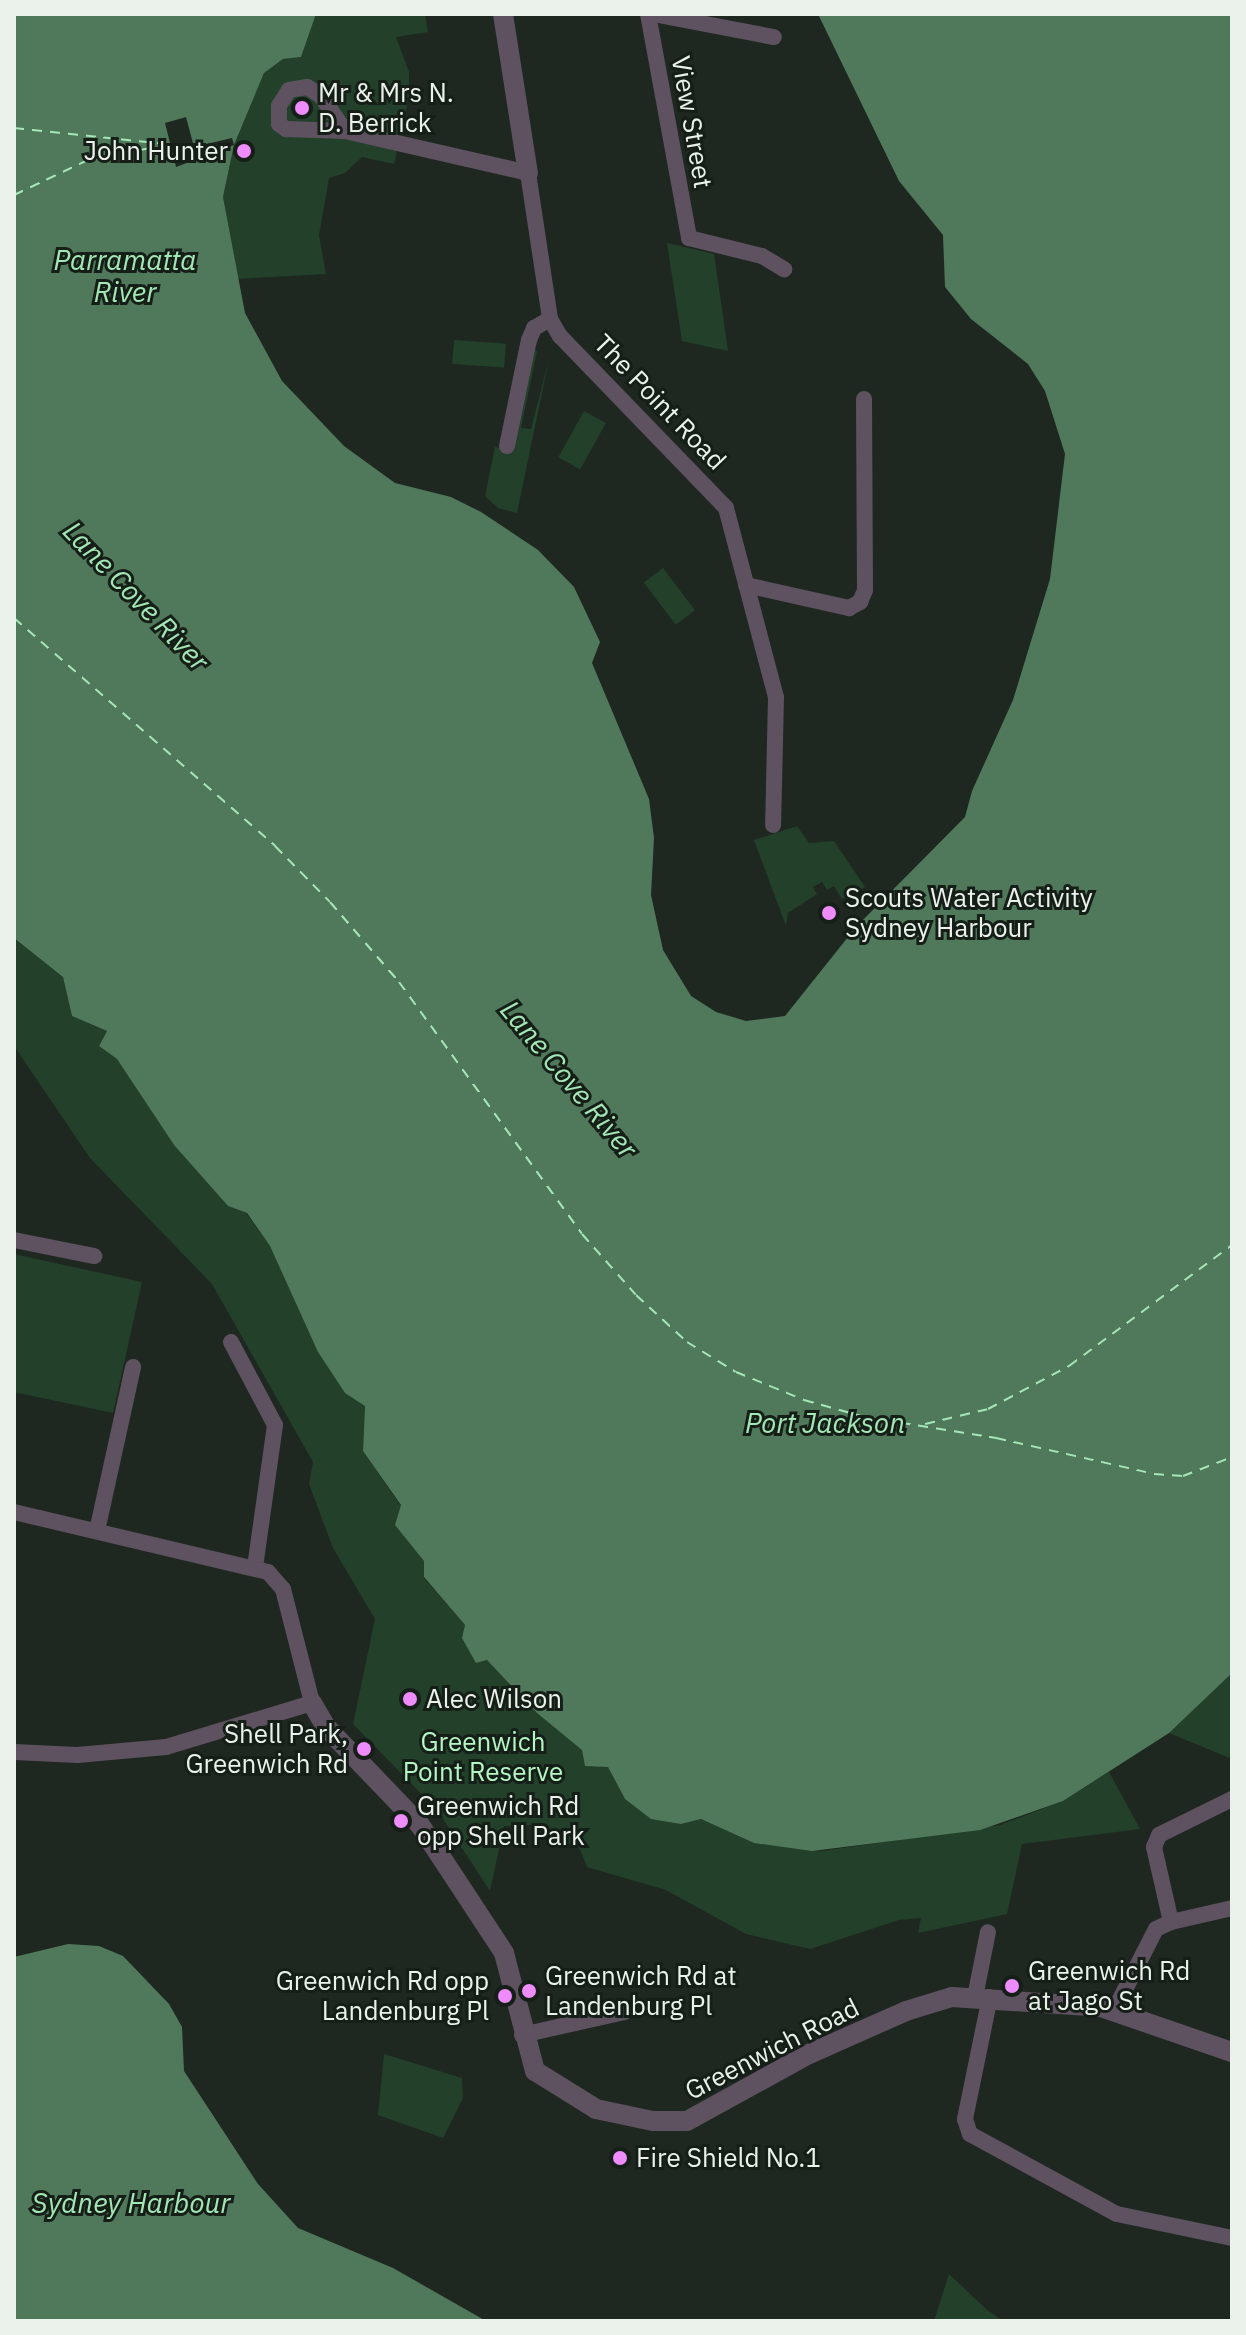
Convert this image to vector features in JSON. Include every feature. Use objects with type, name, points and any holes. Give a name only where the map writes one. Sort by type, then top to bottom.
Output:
[{"type":"street","name":"The Point Road","points":[[503,14],[550,319],[566,344],[726,508],[776,697],[773,825]]},
{"type":"street","points":[[650,14],[774,37]]},
{"type":"street","name":"View Street","points":[[650,14],[689,238],[762,256],[784,269]]},
{"type":"street","points":[[345,131],[528,173]]},
{"type":"street","points":[[507,446],[529,340],[534,328],[550,319]]},
{"type":"street","points":[[746,585],[849,608],[860,602],[865,590],[864,399]]},
{"type":"street","points":[[14,1240],[94,1256]]},
{"type":"street","points":[[231,1342],[275,1425],[255,1567]]},
{"type":"street","points":[[97,1531],[133,1367]]},
{"type":"street","points":[[14,1512],[268,1572],[283,1589],[312,1703],[166,1747],[77,1755],[14,1752]]},
{"type":"street","name":"Greenwich Road","points":[[312,1703],[326,1727],[420,1825],[504,1953],[515,1984],[522,2035],[535,2071],[560,2090],[596,2109],[670,2123],[702,2115],[809,2054],[906,2011],[952,1997],[1079,2003],[1114,2011],[1232,2052]]},
{"type":"street","points":[[1171,1922],[1154,1847],[1159,1835],[1232,1799]]},
{"type":"street","points":[[1114,2011],[1156,1929],[1171,1922],[1232,1908]]},
{"type":"street","points":[[988,1932],[965,2119],[970,2134],[1117,2214],[1232,2238]]},
{"type":"street","points":[[522,2035],[624,2012]]},
{"type":"green space","points":[[316,14],[425,14],[428,32],[396,37],[409,72],[409,97],[394,164],[362,157],[345,173],[329,178],[319,235],[326,274],[238,279],[223,197],[234,145],[264,73],[283,59],[301,57]]},
{"type":"green space","points":[[667,243],[714,254],[728,351],[682,341]]},
{"type":"green space","points":[[454,340],[506,344],[504,368],[452,364]]},
{"type":"green space","points":[[531,350],[537,351],[521,428],[531,429],[549,359],[517,513],[498,508],[485,496],[495,447],[501,448]]},
{"type":"green space","points":[[584,411],[606,423],[580,469],[558,457]]},
{"type":"green space","points":[[663,568],[695,610],[676,625],[644,582]]},
{"type":"green space","points":[[797,826],[809,843],[834,841],[865,887],[842,899],[834,886],[827,890],[822,882],[813,887],[817,894],[788,913],[786,926],[754,840]]},
{"type":"green space","name":"Greenwich Point Reserve","points":[[14,938],[63,977],[72,1016],[107,1031],[99,1046],[117,1059],[174,1145],[228,1206],[246,1213],[270,1246],[345,1393],[365,1405],[363,1451],[401,1506],[424,1561],[424,1578],[465,1625],[476,1663],[487,1660],[537,1713],[608,1767],[625,1799],[681,1824],[701,1819],[754,1843],[822,1851],[1000,1825],[1063,1801],[1109,1772],[1140,1829],[1022,1844],[1007,1914],[918,1933],[921,1918],[899,1920],[810,1949],[746,1934],[666,1890],[587,1867],[580,1849],[534,1825],[504,1826],[490,1891],[438,1811],[353,1724],[375,1619],[333,1548],[309,1484],[313,1462],[212,1284],[90,1158],[14,1046]]},
{"type":"green space","points":[[14,1254],[142,1282],[113,1413],[14,1392]]},
{"type":"green space","points":[[1232,1673],[1232,1759],[1169,1733],[1225,1678]]},
{"type":"green space","points":[[384,2054],[462,2078],[463,2098],[443,2138],[378,2115]]},
{"type":"green space","points":[[949,2274],[986,2309],[1003,2321],[934,2321]]},
{"type":"water","name":"Port Jackson","points":[[14,14],[316,14],[301,57],[283,59],[264,73],[234,145],[223,197],[245,313],[282,381],[344,446],[395,483],[451,497],[481,512],[538,550],[574,587],[600,642],[592,663],[649,799],[654,838],[651,895],[663,950],[691,996],[716,1012],[746,1021],[785,1016],[856,927],[965,817],[972,791],[1013,700],[1050,579],[1065,454],[1045,391],[1028,364],[971,319],[945,287],[943,235],[899,181],[818,14],[1232,14],[1232,1673],[1169,1733],[1063,1801],[980,1830],[812,1851],[754,1843],[701,1819],[681,1824],[651,1819],[625,1799],[608,1767],[585,1766],[582,1750],[537,1713],[487,1660],[476,1663],[462,1638],[465,1625],[424,1577],[424,1561],[395,1525],[401,1505],[363,1451],[365,1406],[345,1393],[318,1352],[270,1246],[247,1213],[228,1206],[174,1145],[117,1059],[99,1046],[107,1031],[72,1016],[63,977],[14,938]]},
{"type":"water","name":"Sydney Harbour","points":[[68,1944],[99,1946],[123,1956],[169,2004],[182,2027],[184,2071],[258,2184],[298,2228],[393,2268],[486,2321],[14,2321],[14,1957]]},
{"type":"pier","points":[[186,117],[194,147],[232,138],[234,145],[176,167],[165,123]]},
{"type":"ferry route","points":[[14,128],[165,144]]},
{"type":"ferry route","points":[[14,195],[88,160],[171,144]]},
{"type":"ferry route","points":[[14,618],[275,846],[330,902],[399,982],[582,1234],[636,1295],[687,1342],[736,1372],[804,1400],[865,1417],[996,1438],[1154,1474],[1183,1476],[1232,1457]]},
{"type":"ferry route","points":[[925,1424],[988,1409],[1069,1366],[1232,1245]]},
{"type":"place","name":"Mr & Mrs N. D. Berrick","points":[[302,108]]},
{"type":"place","name":"John Hunter","points":[[244,151]]},
{"type":"place","name":"Scouts Water Activity Sydney Harbour","points":[[829,913]]},
{"type":"place","name":"Alec Wilson","points":[[410,1699]]},
{"type":"place","name":"Shell Park, Greenwich Rd","points":[[364,1749]]},
{"type":"place","name":"Greenwich Rd opp Shell Park","points":[[401,1821]]},
{"type":"place","name":"Greenwich Rd at Jago St","points":[[1012,1986]]},
{"type":"place","name":"Greenwich Rd at Landenburg Pl","points":[[529,1991]]},
{"type":"place","name":"Greenwich Rd opp Landenburg Pl","points":[[505,1996]]},
{"type":"place","name":"Fire Shield No.1","points":[[620,2158]]},
{"type":"water label","name":"Parramatta River","points":[[125,276]]},
{"type":"water label","name":"Lane Cove River","points":[[136,596]]},
{"type":"water label","name":"Lane Cove River","points":[[569,1079]]}]
